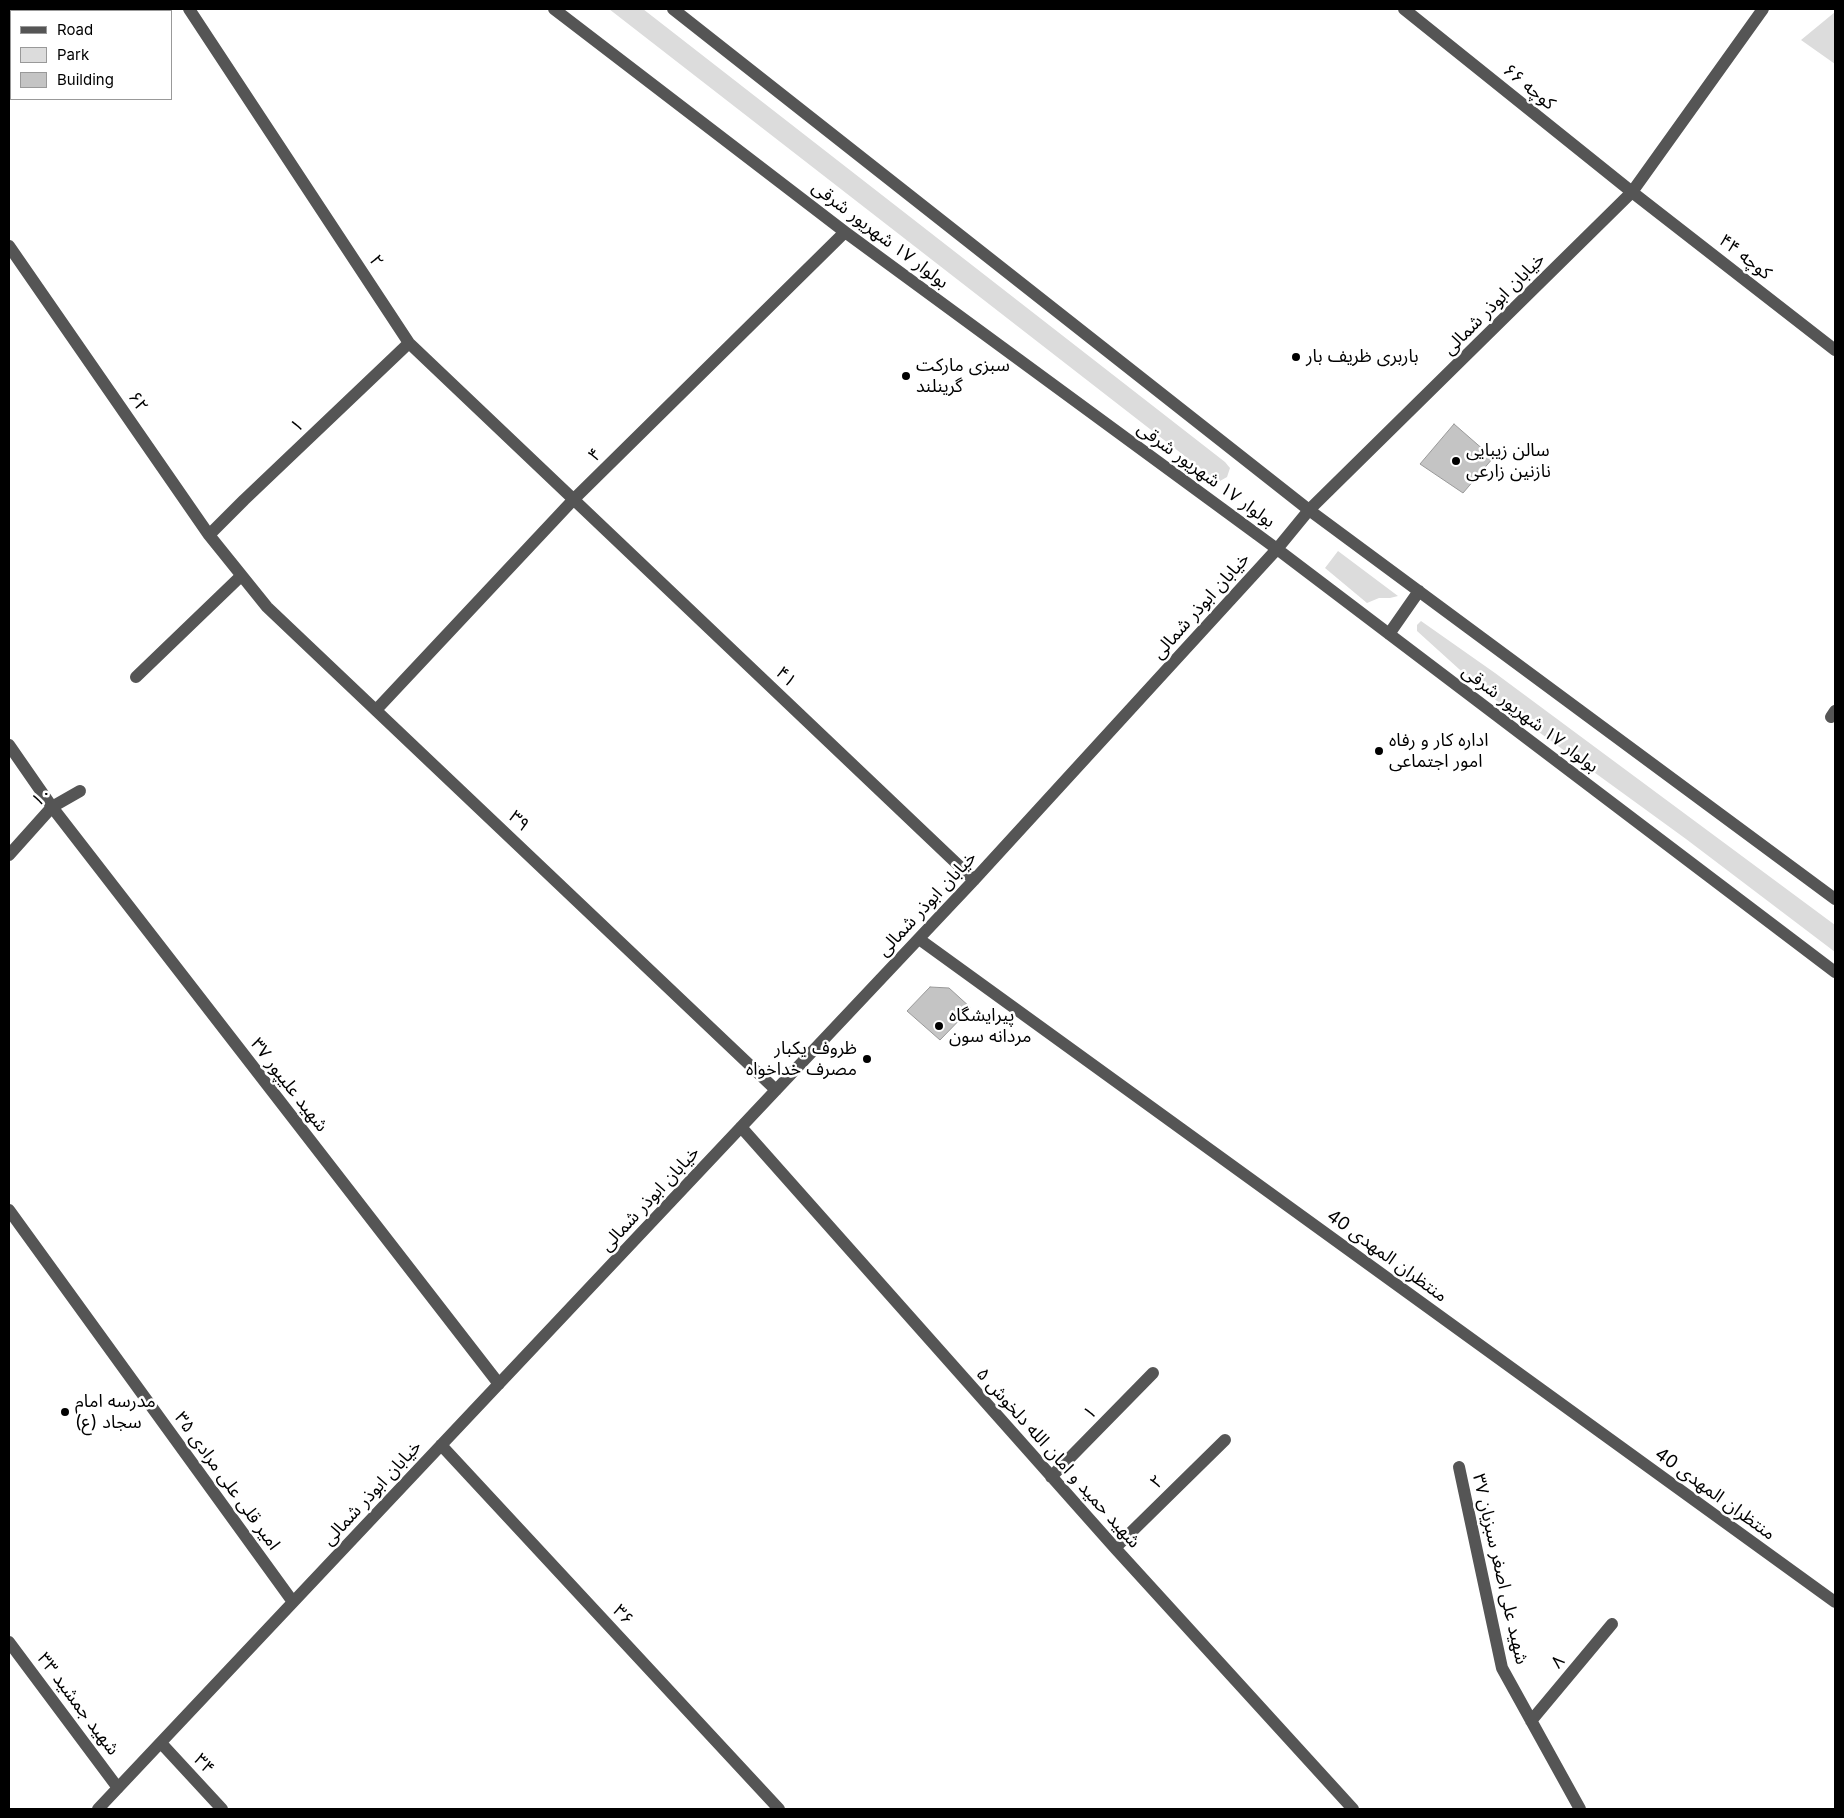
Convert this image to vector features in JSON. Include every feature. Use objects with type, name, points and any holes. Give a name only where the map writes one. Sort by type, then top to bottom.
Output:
[{"type":"street","name":"۲","points":[[189,9],[410,343],[574,500]]},
{"type":"street","name":"بولوار ۱۷ شهریور شرقی","points":[[554,9],[845,232],[1276,549],[1835,972]]},
{"type":"street","name":"بولوار ۱۷ شهریور شرقی","points":[[673,9],[1309,510],[1835,900]]},
{"type":"street","name":"کوچه ۶۶","points":[[1404,9],[1632,192]]},
{"type":"street","name":"خیابان ابوذر شمالی","points":[[98,1809],[919,939],[1276,549],[1309,510],[1632,192],[1764,9]]},
{"type":"street","name":"کوچه ۴۴","points":[[1632,192],[1835,350]]},
{"type":"street","name":"۴","points":[[376,710],[574,500],[845,232]]},
{"type":"street","name":"۶۲","points":[[9,246],[209,535],[241,576]]},
{"type":"street","name":"۱","points":[[209,535],[410,343]]},
{"type":"street","name":"۴۱","points":[[574,500],[974,880]]},
{"type":"street","name":"۳۹","points":[[241,576],[267,607],[776,1090]]},
{"type":"street","points":[[136,677],[241,576]]},
{"type":"street","points":[[1389,634],[1419,591]]},
{"type":"street","name":"شهید علیپور ۳۷","points":[[9,745],[52,807],[499,1384]]},
{"type":"street","name":"۱۰","points":[[9,855],[52,807],[80,791]]},
{"type":"street","name":"منتظران المهدی 40","points":[[919,939],[1835,1602]]},
{"type":"street","name":"شهید حمید و امان الله دلخوش ۵","points":[[741,1127],[1114,1548],[1353,1809]]},
{"type":"street","name":"امیر قلی علی مرادی ۳۵","points":[[9,1210],[293,1602]]},
{"type":"street","name":"۱","points":[[1051,1477],[1153,1373]]},
{"type":"street","name":"۲","points":[[1114,1548],[1225,1440]]},
{"type":"street","name":"۳۶","points":[[441,1445],[779,1809]]},
{"type":"street","name":"شهید علی اصغر سبزیان ۳۷","points":[[1459,1467],[1502,1668],[1580,1809]]},
{"type":"street","name":"۸","points":[[1531,1721],[1612,1624]]},
{"type":"street","name":"شهید جمشید ۳۳","points":[[9,1642],[118,1788]]},
{"type":"street","name":"۳۴","points":[[161,1743],[222,1809]]},
{"type":"green space","points":[[609,9],[643,9],[1225,462],[1230,468],[1227,477],[1220,481],[1213,478]]},
{"type":"green space","points":[[1835,12],[1835,64],[1801,40]]},
{"type":"green space","points":[[1338,551],[1398,596],[1379,598],[1367,603],[1325,568]]},
{"type":"green space","points":[[1421,621],[1495,673],[1835,925],[1835,952],[1686,839],[1503,706],[1417,631],[1417,625]]},
{"type":"building","name":"سالن زیبایی نازنین زارعی","points":[[1454,424],[1493,458],[1463,493],[1420,464]]},
{"type":"building","name":"پیرایشگاه مردانه سون","points":[[930,987],[949,988],[971,1008],[940,1040],[907,1011]]},
{"type":"place","name":"باربری ظریف بار","points":[[1296,357]]},
{"type":"place","name":"سبزی مارکت گرینلند","points":[[906,376]]},
{"type":"place","name":"سالن زیبایی نازنین زارعی","points":[[1456,461]]},
{"type":"place","name":"اداره کار و رفاه امور اجتماعی","points":[[1379,751]]},
{"type":"place","name":"پیرایشگاه مردانه سون","points":[[939,1026]]},
{"type":"place","name":"ظروف یکبار مصرف خداخواه","points":[[867,1059]]},
{"type":"place","name":"مدرسه امام سجاد (ع)","points":[[65,1412]]}]
